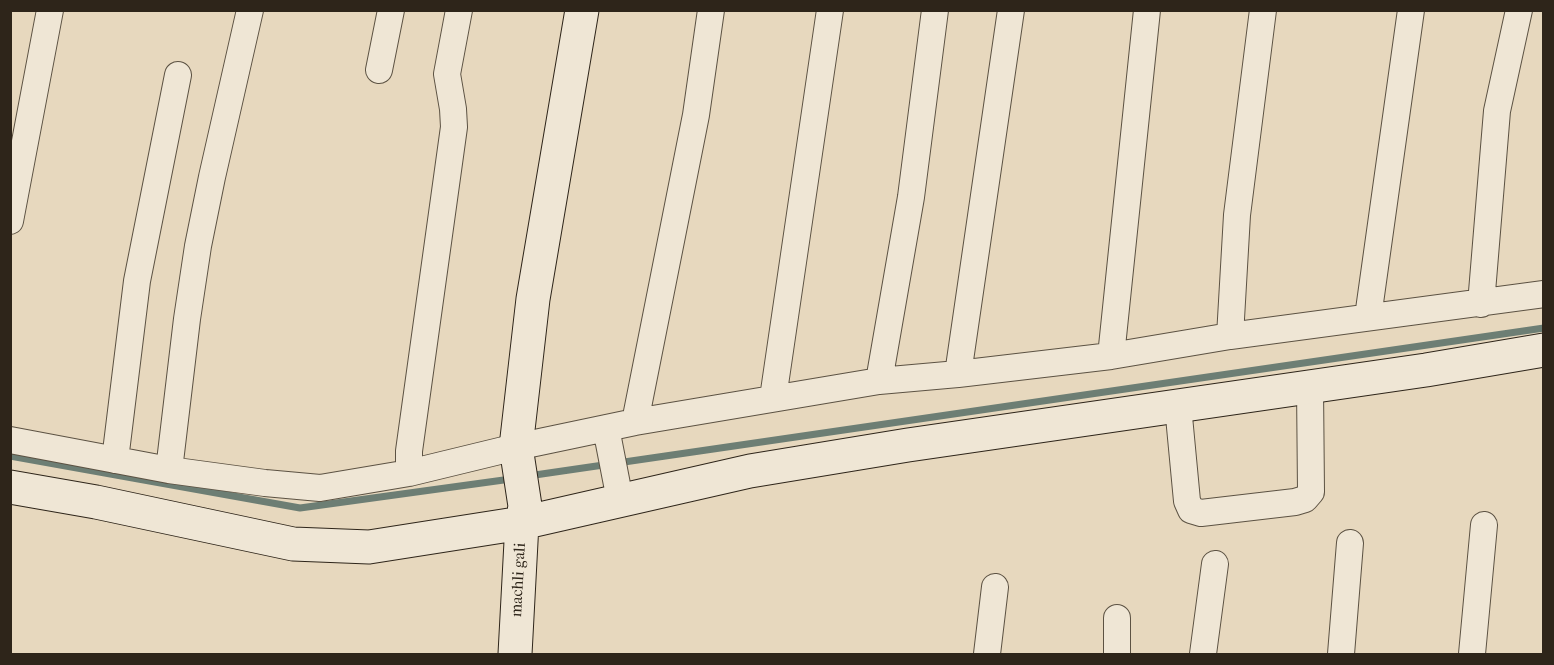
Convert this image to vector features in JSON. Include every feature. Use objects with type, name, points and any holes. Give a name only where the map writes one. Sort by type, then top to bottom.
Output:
[{"type":"street","points":[[10,221],[50,10]]},
{"type":"street","points":[[169,470],[198,246],[250,10]]},
{"type":"street","points":[[379,70],[391,10]]},
{"type":"street","points":[[409,473],[409,451],[454,127],[447,74],[459,10]]},
{"type":"street","name":"machli gali","points":[[515,654],[523,514],[517,455],[532,299],[582,10]]},
{"type":"street","points":[[634,423],[696,115],[711,10]]},
{"type":"street","points":[[773,398],[830,10]]},
{"type":"street","points":[[879,381],[911,197],[935,10]]},
{"type":"street","points":[[958,375],[1011,10]]},
{"type":"street","points":[[1111,356],[1146,10]]},
{"type":"street","points":[[1230,336],[1237,215],[1263,10]]},
{"type":"street","points":[[1368,316],[1411,10]]},
{"type":"street","points":[[1480,304],[1497,111],[1519,10]]},
{"type":"street","points":[[115,460],[137,281],[178,75]]},
{"type":"street","points":[[10,440],[169,470],[320,488],[517,455],[607,434],[634,423],[879,381],[958,375],[1111,356],[1368,316],[1480,304],[1544,294]]},
{"type":"street","points":[[10,487],[96,502],[293,544],[369,547],[618,492],[908,445],[1310,387],[1544,350]]},
{"type":"street","points":[[1178,406],[1187,501],[1191,510],[1201,513],[1295,502],[1305,499],[1311,492],[1310,387]]},
{"type":"street","points":[[607,434],[618,492]]},
{"type":"street","points":[[1472,654],[1484,525]]},
{"type":"street","points":[[1341,654],[1350,543]]},
{"type":"street","points":[[1203,654],[1215,564]]},
{"type":"street","points":[[987,654],[995,587]]},
{"type":"street","points":[[1116,618],[1116,654]]},
{"type":"waterway","points":[[528,476],[1544,328]]},
{"type":"waterway","points":[[10,456],[300,508],[511,479]]}]
